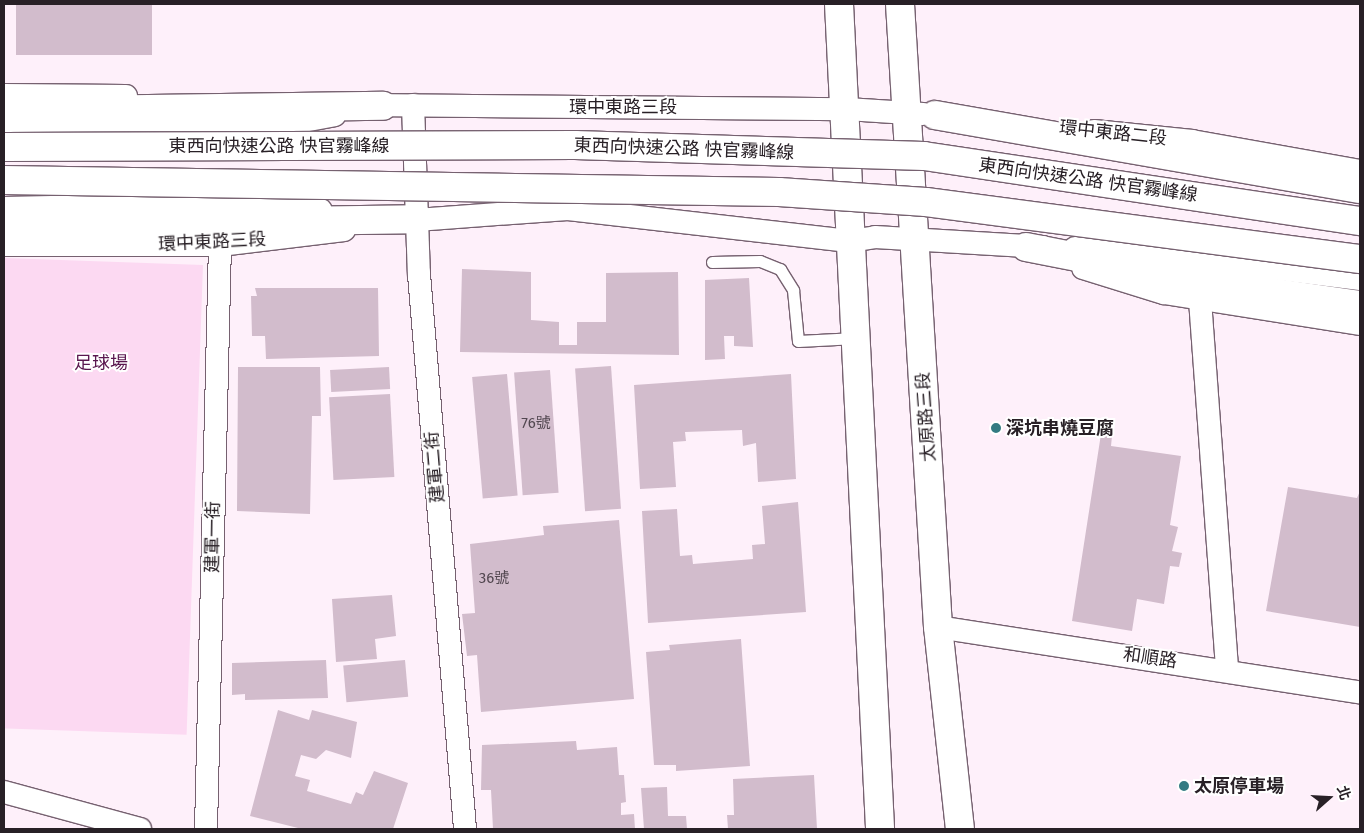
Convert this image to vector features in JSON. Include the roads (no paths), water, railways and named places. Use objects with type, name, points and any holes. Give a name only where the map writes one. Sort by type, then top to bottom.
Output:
[{"type":"main road","points":[[839,4],[855,110],[863,239],[856,338],[880,829]]},
{"type":"main road","name":"太原路三段","points":[[900,4],[938,627],[960,829]]},
{"type":"main road","points":[[4,111],[383,106]]},
{"type":"main road","points":[[935,115],[1360,189]]},
{"type":"main road","name":"東西向快速公路 快官霧峰線","points":[[4,147],[574,145],[924,156],[1360,221]]},
{"type":"main road","name":"東西向快速公路 快官霧峰線","points":[[4,180],[779,192],[926,202],[1360,259]]},
{"type":"main road","points":[[4,225],[419,219]]},
{"type":"main road","points":[[1026,247],[1214,284],[1360,305]]},
{"type":"street","name":"環中東路三段","points":[[4,95],[189,97],[383,106],[855,110]]},
{"type":"street","name":"建軍二街","points":[[413,105],[419,219],[419,274],[465,829]]},
{"type":"street","name":"環中東路三段","points":[[4,130],[255,130],[383,106]]},
{"type":"street","name":"環中東路二段","points":[[855,110],[907,112],[1192,141],[1360,171]]},
{"type":"street","name":"環中東路三段","points":[[4,208],[242,203],[419,219]]},
{"type":"street","name":"環中東路三段","points":[[4,245],[220,244],[419,219],[568,209],[863,239]]},
{"type":"street","points":[[863,239],[915,239],[1026,247],[1119,249],[1360,279]]},
{"type":"street","name":"建軍一街","points":[[206,829],[220,244]]},
{"type":"street","points":[[1026,247],[1110,277],[1200,300],[1360,324]]},
{"type":"street","points":[[1200,300],[1227,669]]},
{"type":"street","name":"和順路","points":[[938,627],[1227,669],[1360,692]]},
{"type":"street","points":[[4,792],[140,829]]},
{"type":"lane","points":[[712,262],[760,261],[780,269],[793,290],[798,341],[856,338]]},
{"type":"place","name":"深坑串燒豆腐","points":[[996,428]]},
{"type":"place","name":"太原停車場","points":[[1184,786]]},
{"type":"park label","name":"足球場","points":[[101,363]]}]
